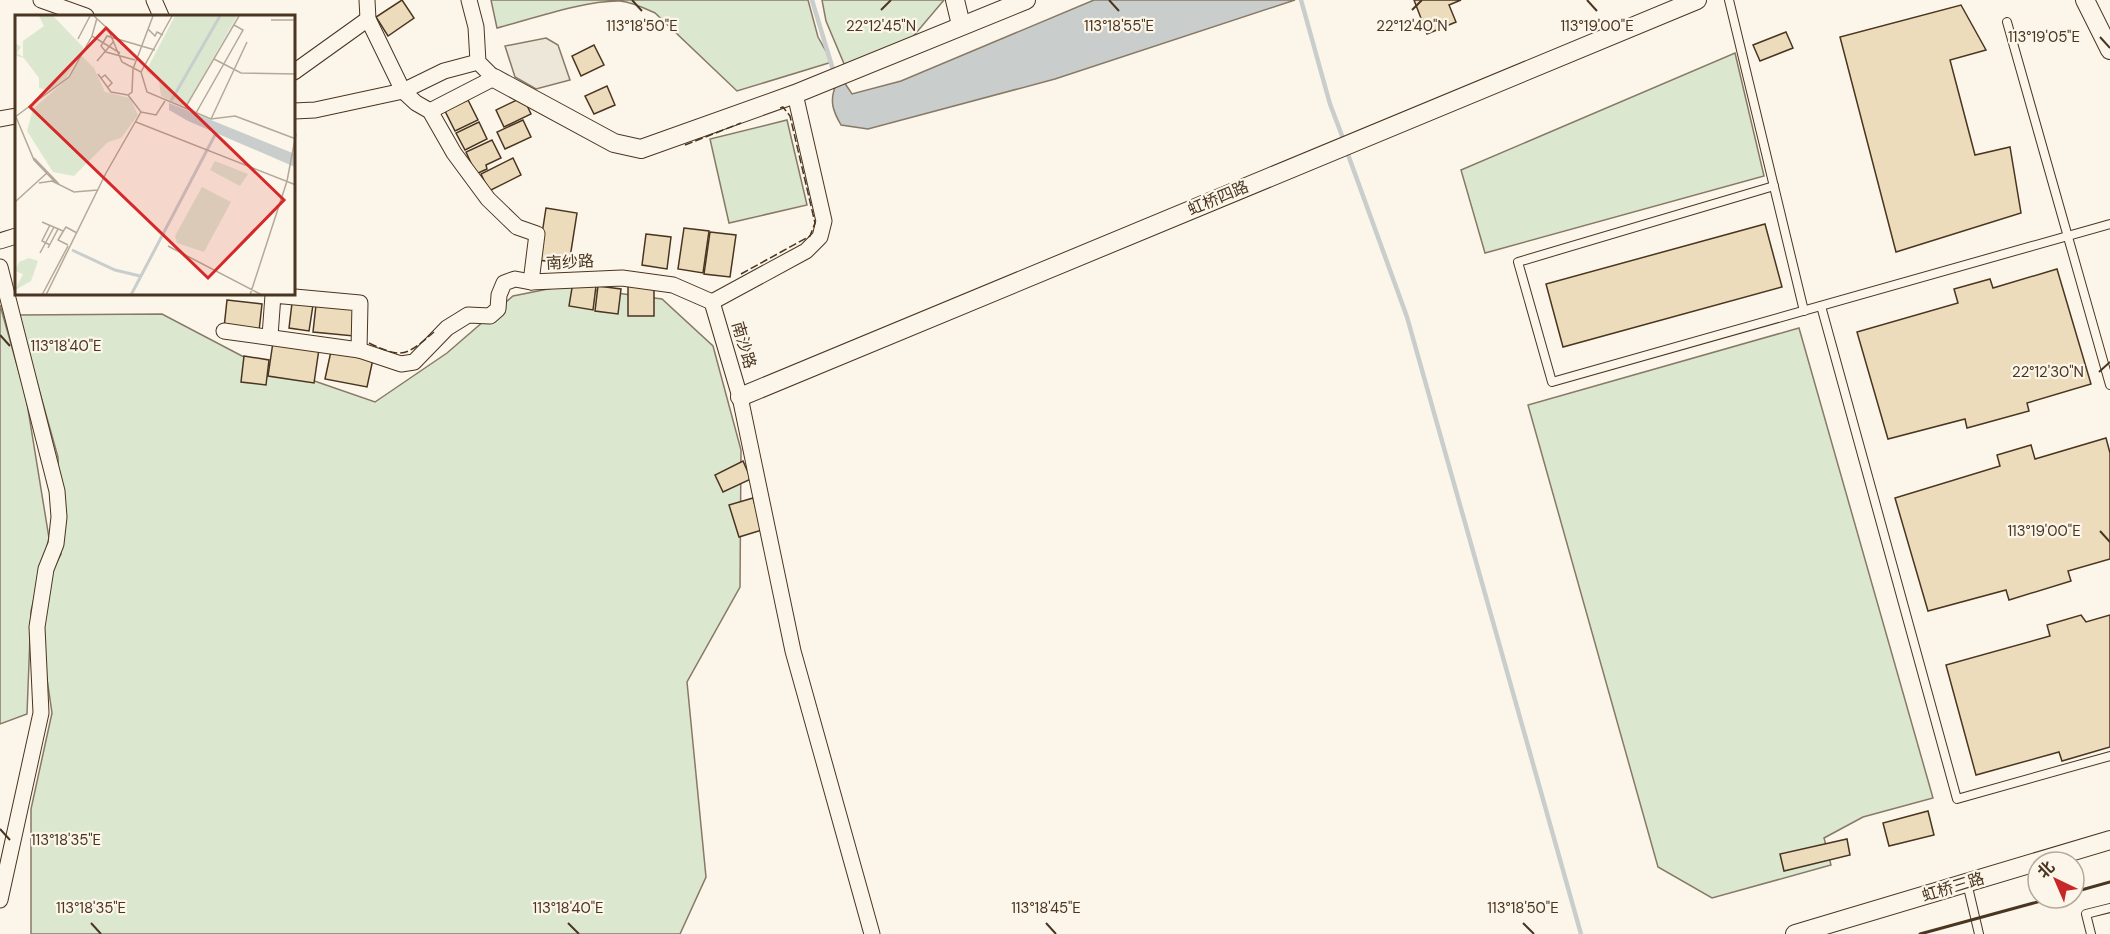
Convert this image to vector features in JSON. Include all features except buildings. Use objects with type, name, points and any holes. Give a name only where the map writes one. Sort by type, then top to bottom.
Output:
[{"type":"street","points":[[41,0],[60,12],[80,15]]},
{"type":"street","points":[[60,12],[82,0]]},
{"type":"street","points":[[154,0],[161,15]]},
{"type":"street","points":[[367,0],[368,19],[403,90]]},
{"type":"street","points":[[469,0],[476,27],[478,62],[494,78],[614,143],[632,149],[650,146],[795,94],[1026,0]]},
{"type":"street","points":[[955,0],[961,25]]},
{"type":"street","name":"虹桥四路","points":[[740,398],[1697,0]]},
{"type":"street","points":[[2085,0],[2110,50]]},
{"type":"street","points":[[296,71],[368,19]]},
{"type":"street","points":[[296,111],[315,111],[403,90],[444,71],[478,62]]},
{"type":"street","points":[[430,111],[494,78]]},
{"type":"street","name":"南纱路","points":[[403,90],[416,103],[430,111],[454,153],[488,199],[517,227],[537,234],[531,282],[622,278],[673,285],[712,302]]},
{"type":"street","points":[[712,302],[806,251],[820,237],[825,221],[795,94]]},
{"type":"street","points":[[0,119],[15,116]]},
{"type":"street","points":[[0,241],[15,236]]},
{"type":"street","points":[[0,267],[57,491],[59,517],[56,544],[46,569],[37,627],[41,713],[0,900]]},
{"type":"street","points":[[224,331],[359,350],[401,364],[414,362],[447,328],[468,315],[490,316],[498,309],[499,295],[504,283],[515,279],[531,282]]},
{"type":"street","points":[[270,336],[273,296]]},
{"type":"street","points":[[284,296],[360,303],[359,350]]},
{"type":"street","name":"南沙路","points":[[712,302],[740,398],[793,651],[872,934]]},
{"type":"street","name":"虹桥三路","points":[[1795,934],[2110,840]]},
{"type":"lane","points":[[1729,0],[1804,311]]},
{"type":"lane","points":[[2007,22],[2066,237],[2110,385]]},
{"type":"lane","points":[[1774,186],[1518,262],[1552,382],[2110,224]]},
{"type":"lane","points":[[1821,306],[1957,799],[2110,756]]},
{"type":"lane","points":[[1967,883],[1979,934]]},
{"type":"lane","points":[[2091,934],[2086,914],[2110,908]]},
{"type":"green space","points":[[491,0],[808,0],[818,37],[832,62],[737,91],[655,13],[638,6],[620,1],[591,4],[497,28]]},
{"type":"green space","points":[[822,0],[944,0],[911,39],[845,66],[826,21]]},
{"type":"green space","points":[[1735,53],[1764,176],[1485,253],[1461,170]]},
{"type":"green space","points":[[787,120],[807,205],[729,223],[710,139]]},
{"type":"green space","points":[[563,286],[662,299],[713,346],[741,450],[740,587],[687,682],[706,877],[680,934],[31,934],[31,809],[52,713],[42,645],[48,579],[61,554],[58,457],[18,315],[162,314],[242,356],[375,402],[447,353],[513,296]]},
{"type":"green space","points":[[0,305],[26,397],[49,538],[31,611],[27,714],[0,724]]},
{"type":"green space","points":[[1799,328],[1933,798],[1863,817],[1824,838],[1831,865],[1712,898],[1658,867],[1528,405]]},
{"type":"shaded area","points":[[1094,0],[1295,0],[1055,79],[868,129],[841,125],[836,115],[832,101],[836,85],[844,82],[852,94],[901,81]]},
{"type":"shaded area","points":[[546,38],[558,45],[570,80],[536,89],[515,77],[505,46]]},
{"type":"waterway","points":[[812,0],[834,73]]},
{"type":"waterway","points":[[1301,0],[1330,104],[1344,141]]},
{"type":"waterway","points":[[1346,149],[1407,317],[1581,934]]},
{"type":"fence","points":[[741,274],[810,236],[815,223],[790,116],[783,107],[780,108]]},
{"type":"fence","points":[[685,145],[741,123]]},
{"type":"fence","points":[[369,343],[397,353],[404,352],[417,346],[434,332]]},
{"type":"wall","points":[[2086,889],[2110,882]]},
{"type":"wall","points":[[1920,934],[2026,905]]}]
